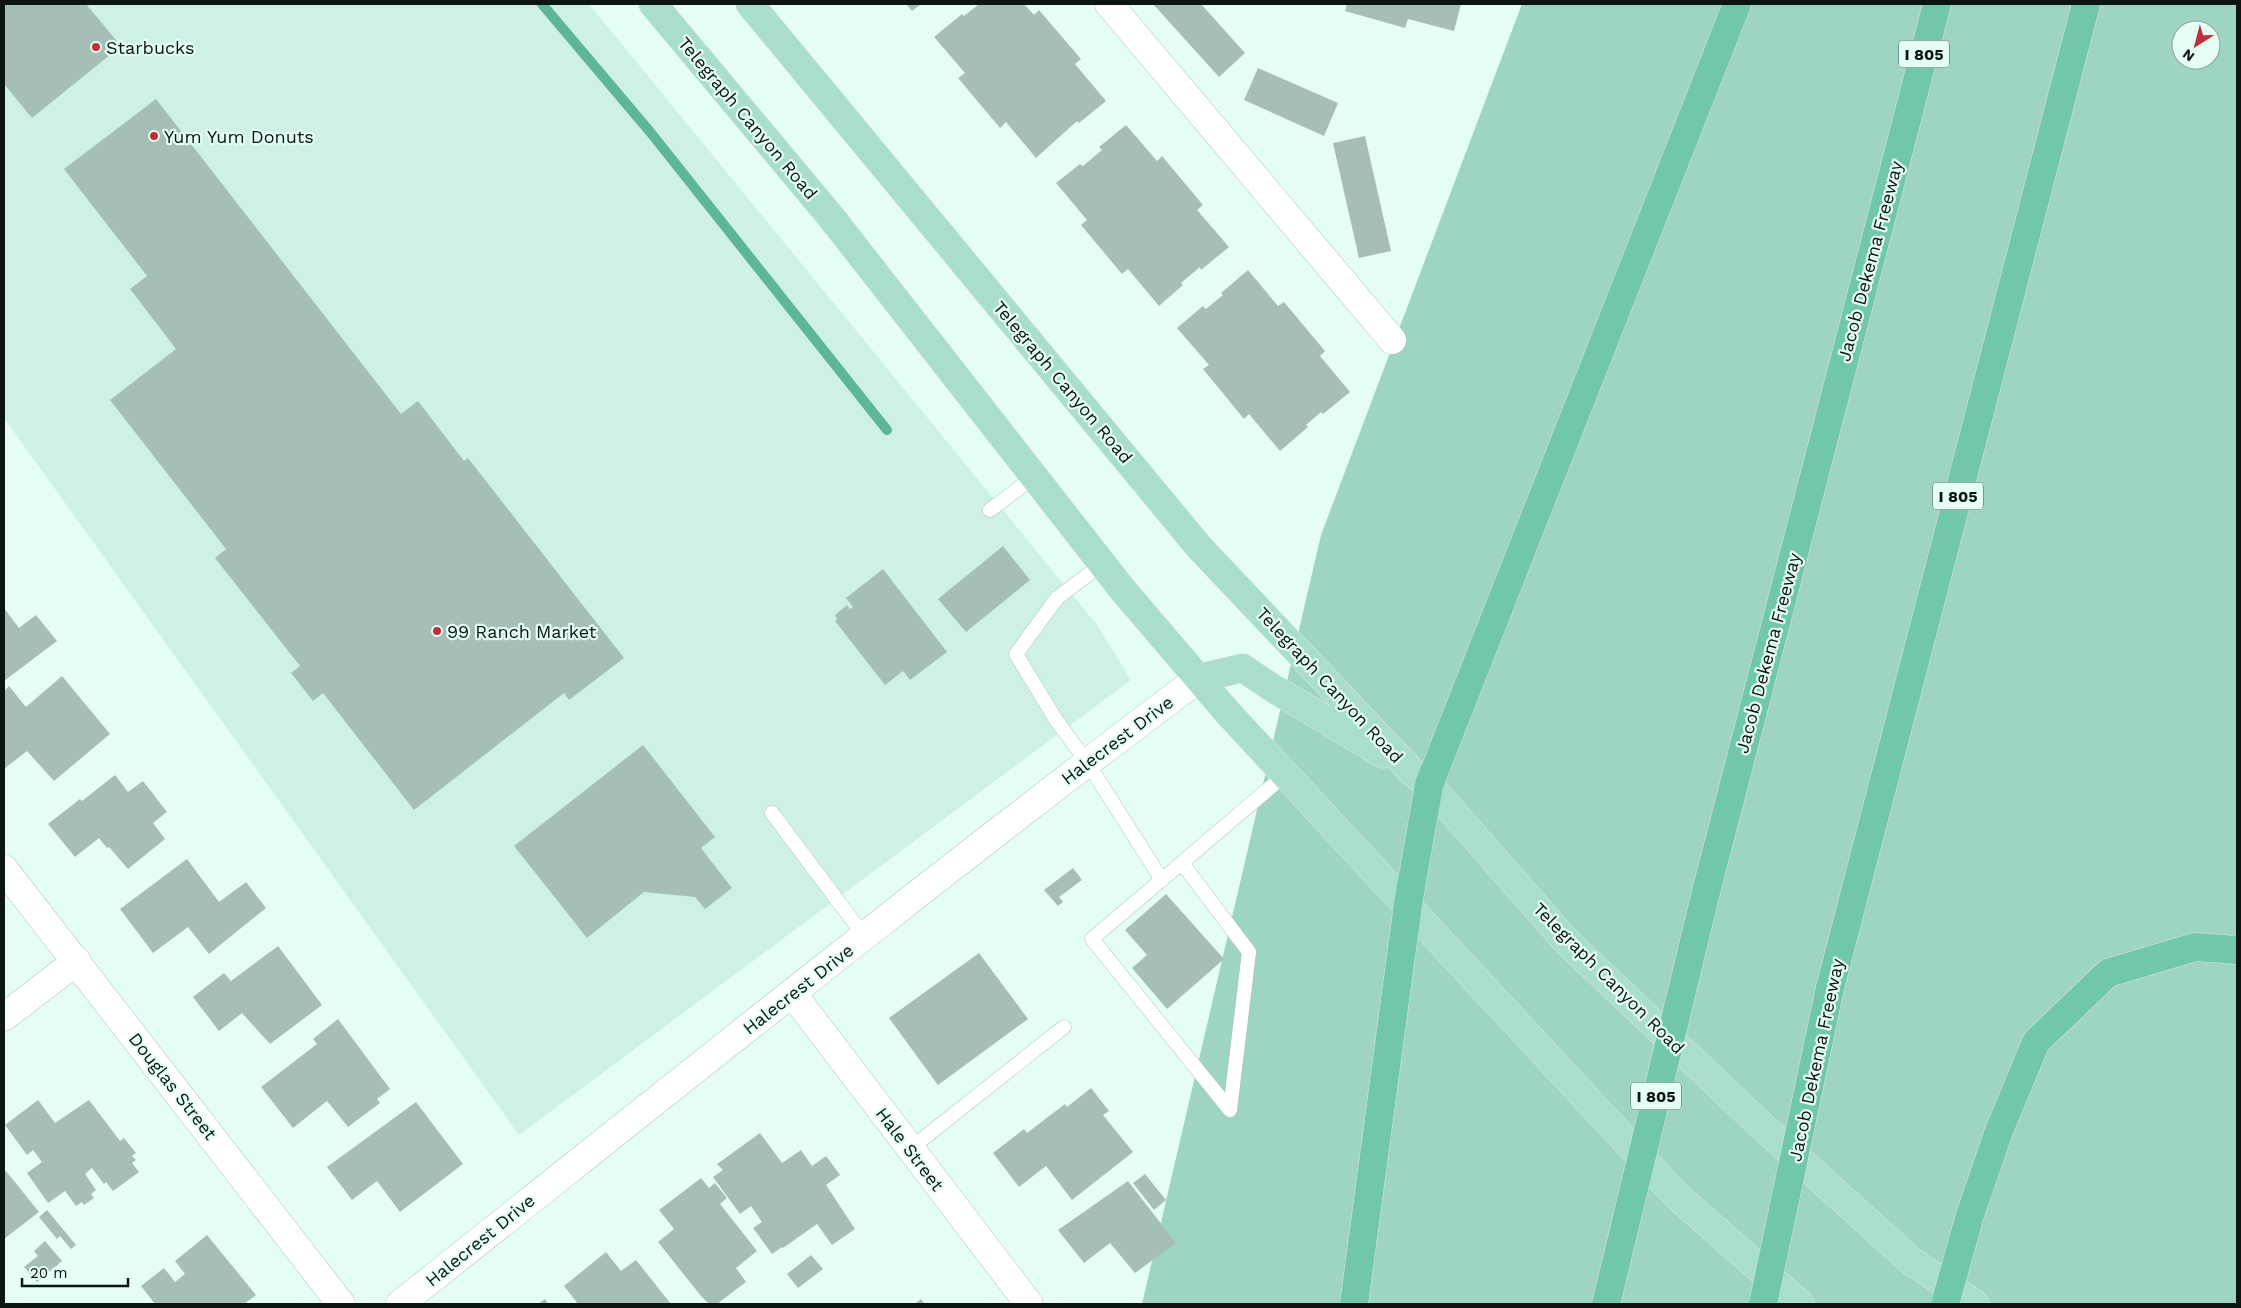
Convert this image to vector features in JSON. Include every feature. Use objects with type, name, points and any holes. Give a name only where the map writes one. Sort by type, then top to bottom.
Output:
[{"type":"highway","points":[[1354,1304],[1408,904],[1421,778],[1737,4]]},
{"type":"highway","name":"Jacob Dekema Freeway","points":[[1606,1304],[1707,888],[1937,4]]},
{"type":"highway","name":"Jacob Dekema Freeway","points":[[1763,1304],[1830,988],[2086,4]]},
{"type":"highway","points":[[1945,1304],[1970,1215],[1999,1130],[2036,1042],[2108,973],[2195,947],[2237,950]]},
{"type":"main road","name":"Telegraph Canyon Road","points":[[653,4],[831,218],[1102,564],[1228,713],[1408,904],[1677,1196],[1800,1304]]},
{"type":"main road","name":"Telegraph Canyon Road","points":[[750,4],[1199,547],[1421,778],[1567,942],[1764,1128],[1910,1260],[1975,1304]]},
{"type":"main road","points":[[1199,678],[1243,668],[1421,778]]},
{"type":"street","points":[[1109,4],[1392,340]]},
{"type":"street","name":"Halecrest Drive","points":[[400,1304],[792,993],[1088,762],[1199,678]]},
{"type":"street","name":"Douglas Street","points":[[4,868],[341,1304]]},
{"type":"street","points":[[4,1017],[77,961]]},
{"type":"street","name":"Hale Street","points":[[792,993],[1029,1304]]},
{"type":"lane","points":[[990,510],[1034,477]]},
{"type":"lane","points":[[1102,564],[1057,598],[1016,654],[1056,720],[1088,762],[1162,880]]},
{"type":"lane","points":[[1182,863],[1249,952],[1230,1110],[1092,939],[1285,774]]},
{"type":"lane","points":[[772,813],[865,937]]},
{"type":"lane","points":[[910,1148],[1064,1027]]},
{"type":"shaded area","points":[[4,4],[589,4],[1097,625],[1131,680],[519,1135],[4,418]]},
{"type":"shaded area","points":[[1522,4],[2237,4],[2237,1304],[1142,1304],[1321,535]]},
{"type":"building","points":[[4,4],[86,4],[121,46],[32,118],[4,84]]},
{"type":"building","points":[[906,4],[921,4],[912,11]]},
{"type":"building","points":[[979,4],[1024,4],[1034,15],[1039,10],[1081,59],[1075,64],[1106,101],[1079,123],[1077,121],[1036,158],[1006,122],[1000,128],[958,78],[965,73],[934,37],[962,14],[964,16]]},
{"type":"building","points":[[1153,4],[1201,4],[1245,53],[1219,77]]},
{"type":"building","points":[[1347,4],[1461,4],[1454,31],[1408,19],[1405,28],[1345,11]]},
{"type":"building","points":[[1258,68],[1338,103],[1324,136],[1244,100]]},
{"type":"building","points":[[156,99],[401,414],[418,401],[464,461],[468,458],[624,658],[569,700],[564,693],[414,810],[323,693],[313,701],[291,673],[300,666],[215,558],[226,549],[110,400],[176,349],[130,289],[147,276],[64,169]]},
{"type":"building","points":[[1126,125],[1157,161],[1162,156],[1203,205],[1197,210],[1229,247],[1201,270],[1200,267],[1181,283],[1183,285],[1159,306],[1128,269],[1122,274],[1081,225],[1087,220],[1056,183],[1080,164],[1083,166],[1102,150],[1099,147]]},
{"type":"building","points":[[1365,136],[1391,251],[1359,258],[1333,143]]},
{"type":"building","points":[[1248,270],[1278,306],[1284,302],[1325,351],[1320,356],[1350,392],[1323,414],[1321,412],[1306,425],[1308,427],[1280,451],[1249,414],[1244,419],[1203,369],[1209,365],[1177,328],[1203,306],[1206,309],[1223,295],[1221,293]]},
{"type":"building","points":[[1003,546],[1030,580],[966,632],[938,599]]},
{"type":"building","points":[[883,569],[947,652],[910,680],[903,671],[885,685],[835,621],[837,619],[835,615],[847,605],[850,609],[853,607],[846,598]]},
{"type":"building","points":[[4,608],[19,628],[36,615],[57,641],[4,681]]},
{"type":"building","points":[[62,676],[110,734],[54,781],[27,751],[4,769],[4,691],[9,686],[26,707]]},
{"type":"building","points":[[643,745],[715,837],[701,848],[732,888],[705,909],[695,897],[644,892],[587,938],[514,846]]},
{"type":"building","points":[[115,775],[128,792],[143,781],[167,812],[153,823],[165,839],[128,869],[99,838],[75,857],[48,824],[80,799],[82,801]]},
{"type":"building","points":[[187,859],[219,902],[246,882],[266,908],[209,954],[188,927],[153,953],[120,909]]},
{"type":"building","points":[[1073,868],[1082,880],[1059,897],[1063,902],[1058,906],[1044,890]]},
{"type":"building","points":[[1166,894],[1224,959],[1167,1009],[1132,968],[1147,955],[1125,930]]},
{"type":"building","points":[[278,946],[322,1005],[270,1044],[242,1013],[219,1031],[193,997],[224,973],[231,981]]},
{"type":"building","points":[[979,953],[1028,1019],[938,1085],[889,1018]]},
{"type":"building","points":[[338,1019],[390,1089],[377,1099],[380,1103],[348,1127],[327,1101],[293,1128],[261,1087],[317,1044],[313,1039]]},
{"type":"building","points":[[1091,1088],[1109,1111],[1103,1115],[1133,1152],[1072,1200],[1046,1166],[1019,1187],[993,1153],[1024,1129],[1027,1133],[1065,1104],[1067,1107]]},
{"type":"building","points":[[38,1100],[55,1123],[89,1100],[120,1141],[124,1138],[136,1153],[132,1156],[136,1160],[132,1163],[139,1172],[113,1191],[106,1182],[104,1184],[92,1168],[85,1174],[96,1190],[91,1194],[94,1198],[84,1205],[82,1202],[76,1206],[65,1191],[48,1203],[27,1173],[42,1162],[33,1150],[27,1155],[5,1125]]},
{"type":"building","points":[[416,1102],[463,1164],[400,1212],[377,1181],[352,1200],[327,1167]]},
{"type":"building","points":[[760,1133],[782,1163],[801,1150],[812,1166],[826,1156],[840,1175],[826,1185],[855,1229],[832,1245],[817,1224],[772,1254],[753,1228],[762,1222],[751,1206],[740,1214],[713,1177],[723,1170],[717,1164]]},
{"type":"building","points":[[6,1171],[39,1212],[4,1239],[4,1173]]},
{"type":"building","points":[[1145,1174],[1166,1200],[1154,1210],[1133,1183]]},
{"type":"building","points":[[701,1178],[709,1188],[715,1183],[727,1198],[720,1204],[757,1251],[736,1268],[746,1282],[717,1304],[709,1304],[701,1296],[658,1242],[674,1229],[659,1210]]},
{"type":"building","points":[[1128,1181],[1176,1243],[1135,1273],[1110,1243],[1084,1263],[1058,1230]]},
{"type":"building","points":[[47,1210],[76,1245],[71,1249],[60,1236],[57,1239],[39,1217]]},
{"type":"building","points":[[207,1235],[256,1295],[244,1304],[155,1304],[141,1286],[164,1268],[175,1282],[185,1274],[175,1261]]},
{"type":"building","points":[[45,1241],[62,1261],[37,1282],[24,1267],[38,1256],[34,1251]]},
{"type":"building","points":[[606,1252],[621,1271],[636,1260],[671,1304],[578,1304],[564,1286]]},
{"type":"building","points":[[811,1255],[823,1269],[798,1288],[787,1274]]},
{"type":"building","points":[[545,1299],[548,1304],[538,1304]]},
{"type":"building","points":[[921,1299],[925,1304],[915,1304]]},
{"type":"waterway","points":[[542,4],[651,133],[887,430]]},
{"type":"place","name":"Starbucks","points":[[96,47]]},
{"type":"place","name":"Yum Yum Donuts","points":[[154,136]]},
{"type":"place","name":"99 Ranch Market","points":[[437,631]]}]
